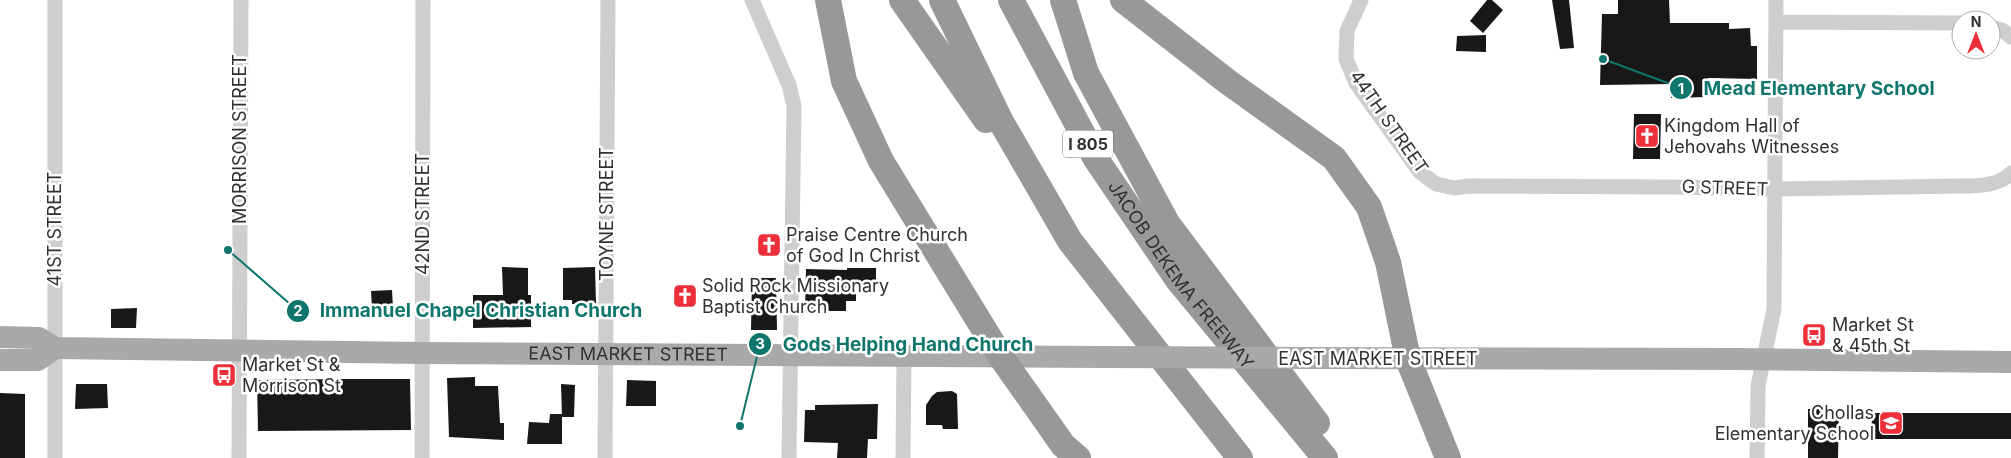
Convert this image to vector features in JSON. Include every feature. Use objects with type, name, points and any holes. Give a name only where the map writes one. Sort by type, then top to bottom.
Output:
[{"type":"highway","points":[[828,0],[844,81],[881,161],[1000,358],[1063,445],[1078,458]]},
{"type":"highway","points":[[902,0],[1070,241],[1240,458]]},
{"type":"highway","points":[[942,0],[1000,120],[1070,241]]},
{"type":"highway","name":"JACOB DEKEMA FREEWAY","points":[[1010,0],[1096,160],[1172,272],[1221,334],[1325,458]]},
{"type":"highway","points":[[1063,0],[1086,73],[1167,223],[1342,458]]},
{"type":"highway","points":[[1130,6],[1334,158],[1369,207],[1388,262],[1408,359],[1448,458]]},
{"type":"main road","name":"EAST MARKET STREET","points":[[0,337],[39,338],[54,348],[423,353],[606,353],[1000,358],[2011,362]]},
{"type":"main road","points":[[0,360],[38,360],[54,348]]},
{"type":"street","name":"41ST STREET","points":[[55,0],[55,458]]},
{"type":"street","name":"MORRISON STREET","points":[[239,458],[241,0]]},
{"type":"street","name":"42ND STREET","points":[[422,458],[423,0]]},
{"type":"street","name":"TOYNE STREET","points":[[605,458],[608,0]]},
{"type":"street","points":[[752,0],[789,85],[794,106],[790,458]]},
{"type":"street","name":"44TH STREET","points":[[1361,0],[1347,31],[1346,59],[1356,83],[1420,172],[1436,184]]},
{"type":"street","points":[[1757,458],[1758,386],[1774,309],[1776,0]]},
{"type":"street","points":[[1776,22],[1951,23]]},
{"type":"street","name":"G STREET","points":[[1436,184],[1454,188],[1468,186],[1776,189],[1981,186],[2005,180],[2011,173]]},
{"type":"street","points":[[903,458],[904,356]]},
{"type":"building","points":[[1487,0],[1492,0],[1503,10],[1483,33],[1470,21]]},
{"type":"building","points":[[1552,0],[1569,0],[1574,48],[1560,49]]},
{"type":"building","points":[[1618,0],[1669,0],[1670,23],[1729,23],[1729,29],[1750,28],[1751,46],[1757,46],[1757,79],[1708,78],[1707,97],[1671,98],[1671,84],[1600,85],[1602,14],[1618,14]]},
{"type":"building","points":[[1486,35],[1486,52],[1456,51],[1457,36]]},
{"type":"building","name":"Kingdom Hall of Jehovahs Witnesses","points":[[1634,114],[1661,114],[1660,159],[1633,159]]},
{"type":"building","points":[[502,267],[528,268],[528,295],[531,295],[531,327],[473,328],[473,295],[503,295]]},
{"type":"building","points":[[595,267],[596,303],[572,304],[572,300],[563,300],[563,268]]},
{"type":"building","points":[[847,268],[876,268],[876,281],[856,282],[856,301],[846,301],[846,311],[805,311],[806,269],[847,270]]},
{"type":"building","points":[[752,278],[776,278],[777,330],[751,330]]},
{"type":"building","points":[[392,290],[393,308],[372,308],[371,291]]},
{"type":"building","points":[[137,308],[136,328],[111,328],[111,309]]},
{"type":"building","points":[[475,377],[475,386],[498,386],[500,423],[504,423],[504,440],[449,437],[447,378]]},
{"type":"building","points":[[410,379],[411,430],[258,431],[257,380]]},
{"type":"building","points":[[627,380],[656,381],[656,406],[626,406]]},
{"type":"building","points":[[76,384],[107,384],[108,408],[75,409]]},
{"type":"building","points":[[561,384],[575,385],[574,417],[562,417]]},
{"type":"building","points":[[952,391],[957,394],[958,429],[943,429],[942,425],[926,425],[926,405],[932,396],[937,392]]},
{"type":"building","points":[[0,393],[25,394],[25,458],[0,458]]},
{"type":"building","points":[[878,404],[877,439],[868,439],[867,458],[837,458],[838,443],[804,442],[805,410],[815,410],[815,405]]},
{"type":"building","points":[[1808,409],[1839,409],[1838,458],[1808,458]]},
{"type":"building","points":[[1871,413],[2011,413],[2011,439],[1873,439]]},
{"type":"building","points":[[550,414],[562,414],[562,444],[527,444],[529,422],[549,423]]},
{"type":"place","name":"Mead Elementary School","points":[[1603,59]]},
{"type":"place","name":"Kingdom Hall of Jehovahs Witnesses","points":[[1647,136]]},
{"type":"place","name":"Praise Centre Church of God In Christ","points":[[769,245]]},
{"type":"place","name":"Immanuel Chapel Christian Church","points":[[228,250]]},
{"type":"place","name":"Solid Rock Missionary Baptist Church","points":[[685,296]]},
{"type":"place","name":"Market St & 45th St","points":[[1814,335]]},
{"type":"place","name":"Market St & Morrison St","points":[[224,375]]},
{"type":"place","name":"Chollas Elementary School","points":[[1891,423]]},
{"type":"place","name":"Gods Helping Hand Church","points":[[740,426]]}]
